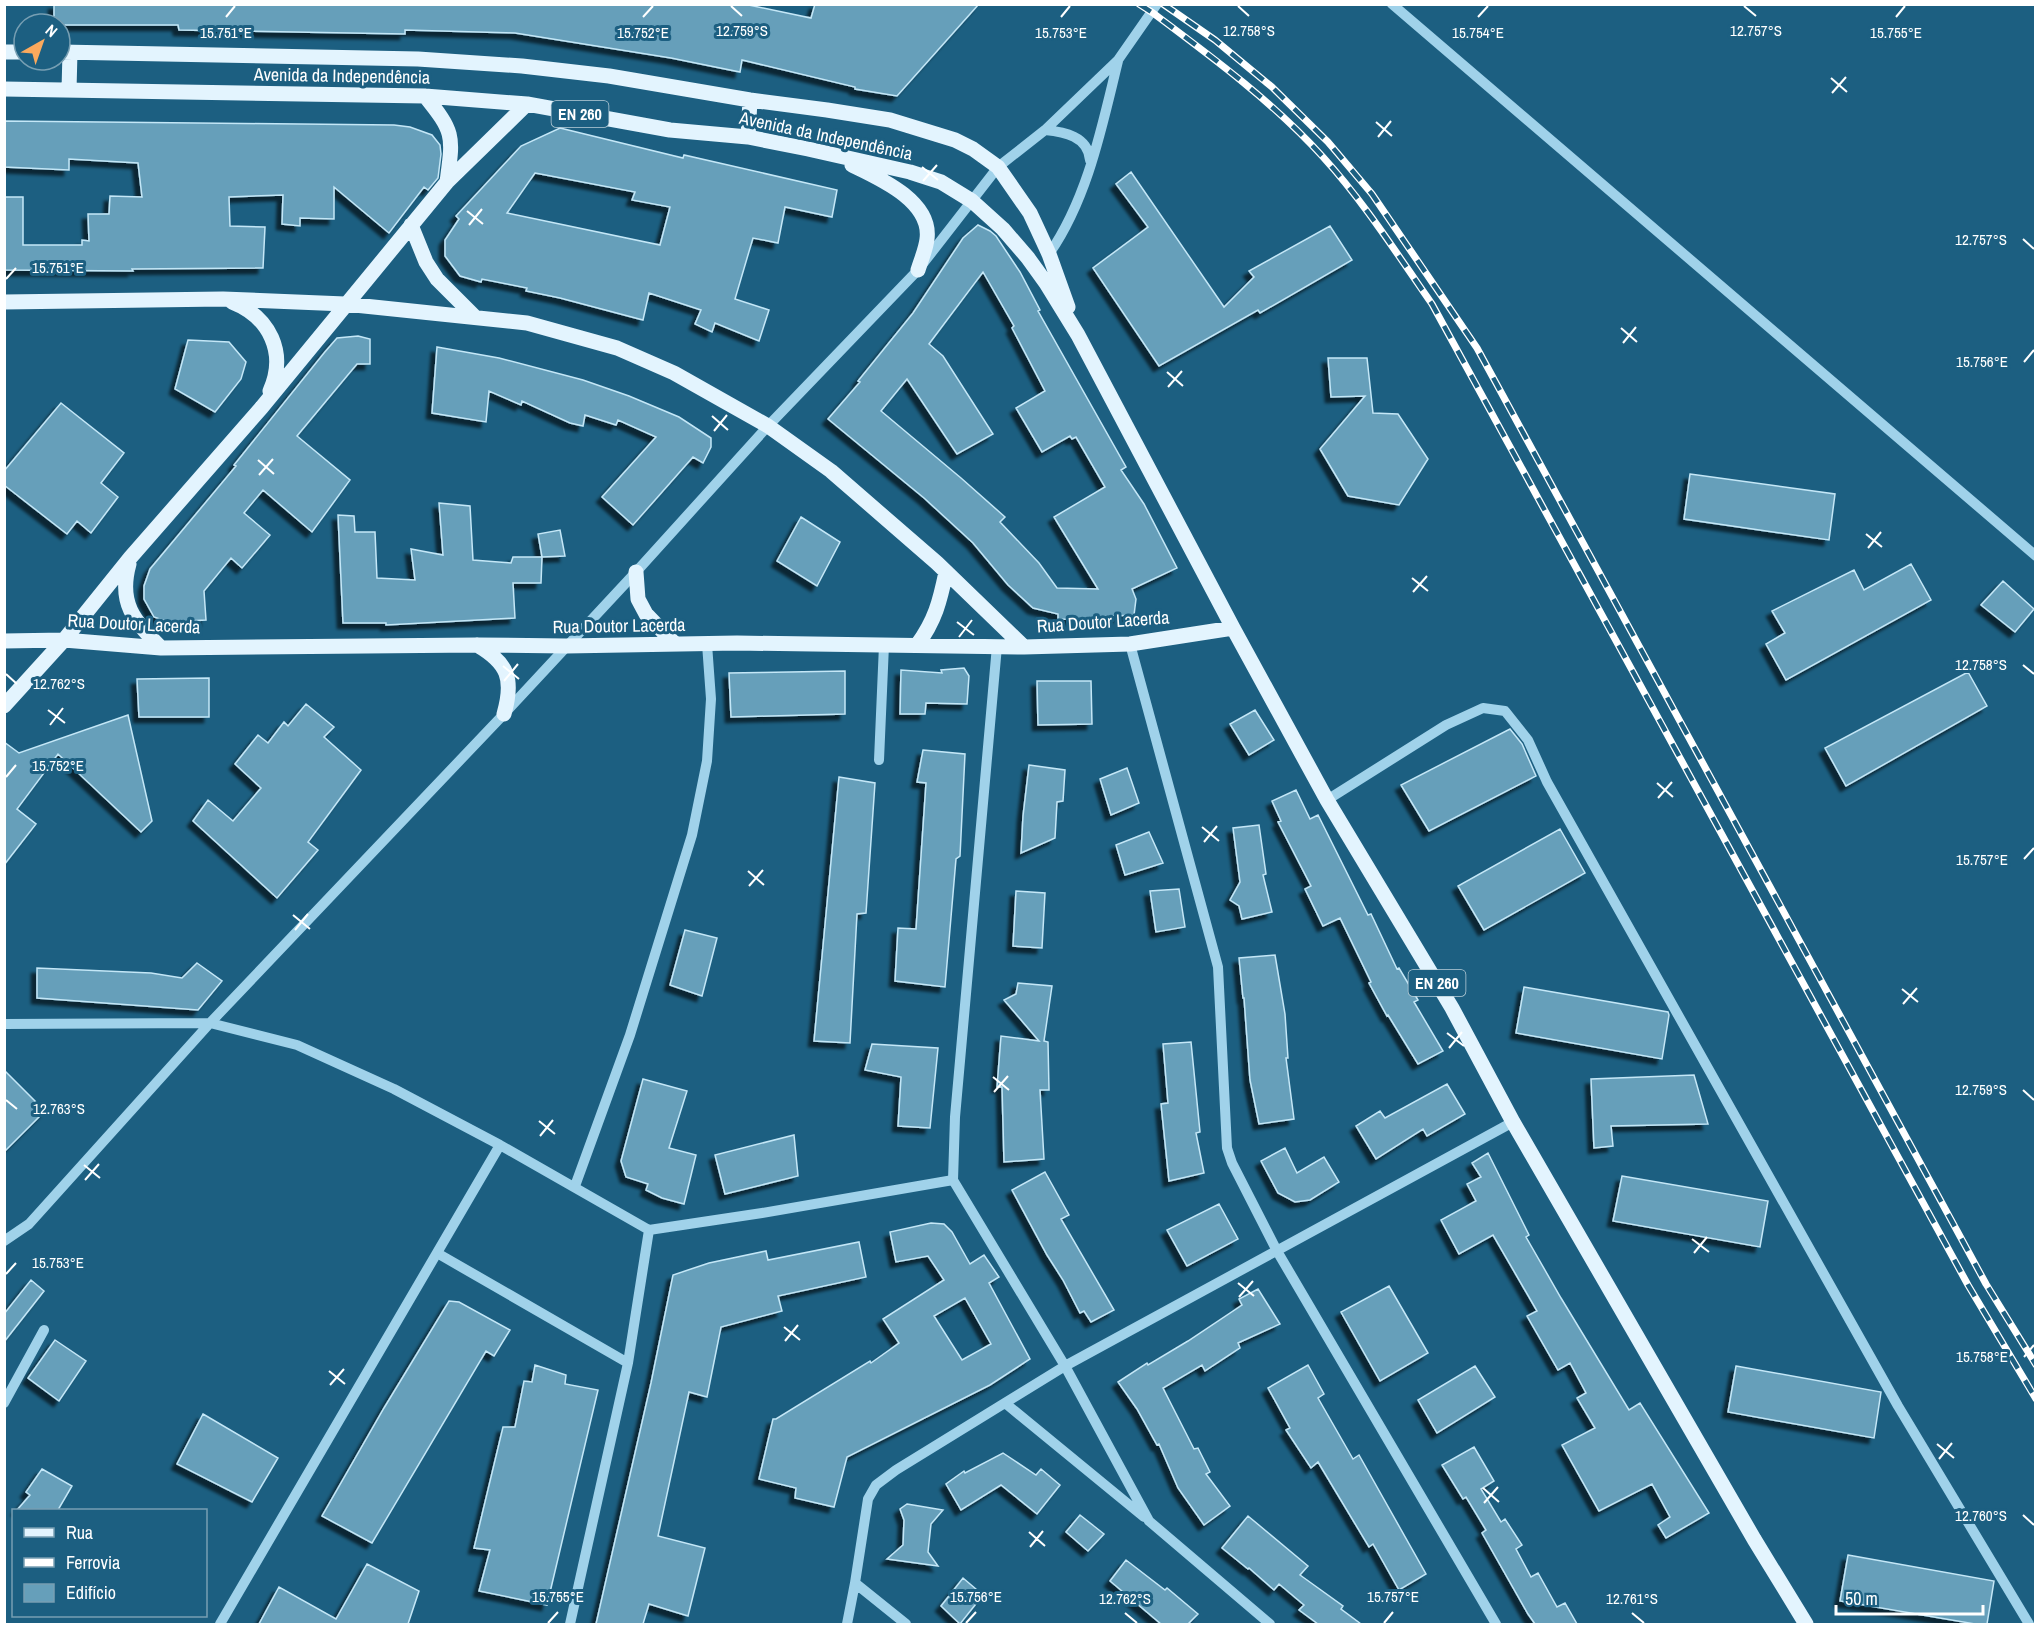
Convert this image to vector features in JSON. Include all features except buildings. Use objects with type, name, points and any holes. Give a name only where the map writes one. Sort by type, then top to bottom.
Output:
[{"type":"main road","name":"Avenida da Independência","points":[[72,52],[418,59],[522,66],[609,76],[750,100],[890,120],[955,140],[973,149],[998,167],[1030,213],[1049,254],[1078,335]]},
{"type":"main road","points":[[67,72],[69,90]]},
{"type":"main road","name":"Avenida da Independência","points":[[4,90],[424,96],[527,104],[670,130],[748,137],[900,170],[941,182],[972,201],[1003,229],[1028,258],[1078,335]]},
{"type":"main road","points":[[424,96],[448,126],[451,142],[447,182]]},
{"type":"main road","points":[[748,137],[750,100]]},
{"type":"main road","points":[[4,706],[64,640],[130,558],[262,407],[447,182],[527,104]]},
{"type":"main road","points":[[836,157],[884,181],[904,194],[919,210],[925,222],[927,237],[918,270]]},
{"type":"main road","points":[[411,225],[426,262],[436,279],[474,316]]},
{"type":"main road","points":[[223,299],[248,309],[272,336],[278,355],[276,373],[262,407]]},
{"type":"main road","points":[[4,302],[223,299],[345,304],[527,323],[617,348],[674,373],[768,426],[831,471],[946,572],[1024,647]]},
{"type":"main road","name":"EN 260","points":[[1078,335],[1327,800],[1452,1008],[1513,1122],[1754,1539],[1806,1624]]},
{"type":"main road","points":[[130,558],[124,581],[128,609],[161,648]]},
{"type":"main road","points":[[636,572],[638,599],[646,614],[675,644]]},
{"type":"main road","points":[[917,645],[929,628],[938,608],[946,572]]},
{"type":"main road","name":"Rua Doutor Lacerda","points":[[4,641],[64,640],[161,648],[737,643],[1024,647],[1130,644],[1233,628]]},
{"type":"main road","points":[[477,645],[494,655],[510,685],[510,695],[504,714]]},
{"type":"street","points":[[4,1241],[29,1224],[210,1023],[504,714],[768,426],[918,270],[998,167],[1045,130],[1118,60],[1157,4]]},
{"type":"street","points":[[1392,4],[2036,556]]},
{"type":"street","points":[[1049,254],[1074,209],[1090,163],[1118,60]]},
{"type":"street","points":[[1045,130],[1074,136],[1089,151],[1090,163]]},
{"type":"street","points":[[575,1186],[630,1035],[692,835],[707,761],[711,699],[707,644]]},
{"type":"street","points":[[1130,644],[1218,967],[1227,1148],[1232,1163],[1277,1251],[1497,1624]]},
{"type":"street","points":[[879,760],[884,645]]},
{"type":"street","points":[[997,646],[955,1117],[953,1180],[1065,1366],[1149,1521]]},
{"type":"street","points":[[1327,800],[1446,725],[1483,708],[1505,711],[1528,740],[1547,782],[1724,1099],[1898,1406],[2029,1624]]},
{"type":"street","points":[[4,1024],[210,1023],[297,1045],[394,1089],[575,1186],[649,1230],[953,1180]]},
{"type":"street","points":[[847,1624],[868,1499],[876,1485],[896,1470],[1065,1366],[1513,1122]]},
{"type":"street","points":[[220,1624],[500,1145]]},
{"type":"street","points":[[570,1624],[628,1363],[649,1230]]},
{"type":"street","points":[[437,1252],[628,1363]]},
{"type":"street","points":[[4,1403],[44,1330]]},
{"type":"street","points":[[1005,1403],[1270,1624]]},
{"type":"street","points":[[855,1583],[906,1624]]},
{"type":"railway","points":[[1139,4],[1241,81],[1304,137],[1352,192],[1432,304],[1968,1285],[2036,1399]]},
{"type":"railway","points":[[1163,4],[1215,40],[1272,87],[1328,142],[1372,194],[1477,348],[1986,1284],[2036,1365]]}]
